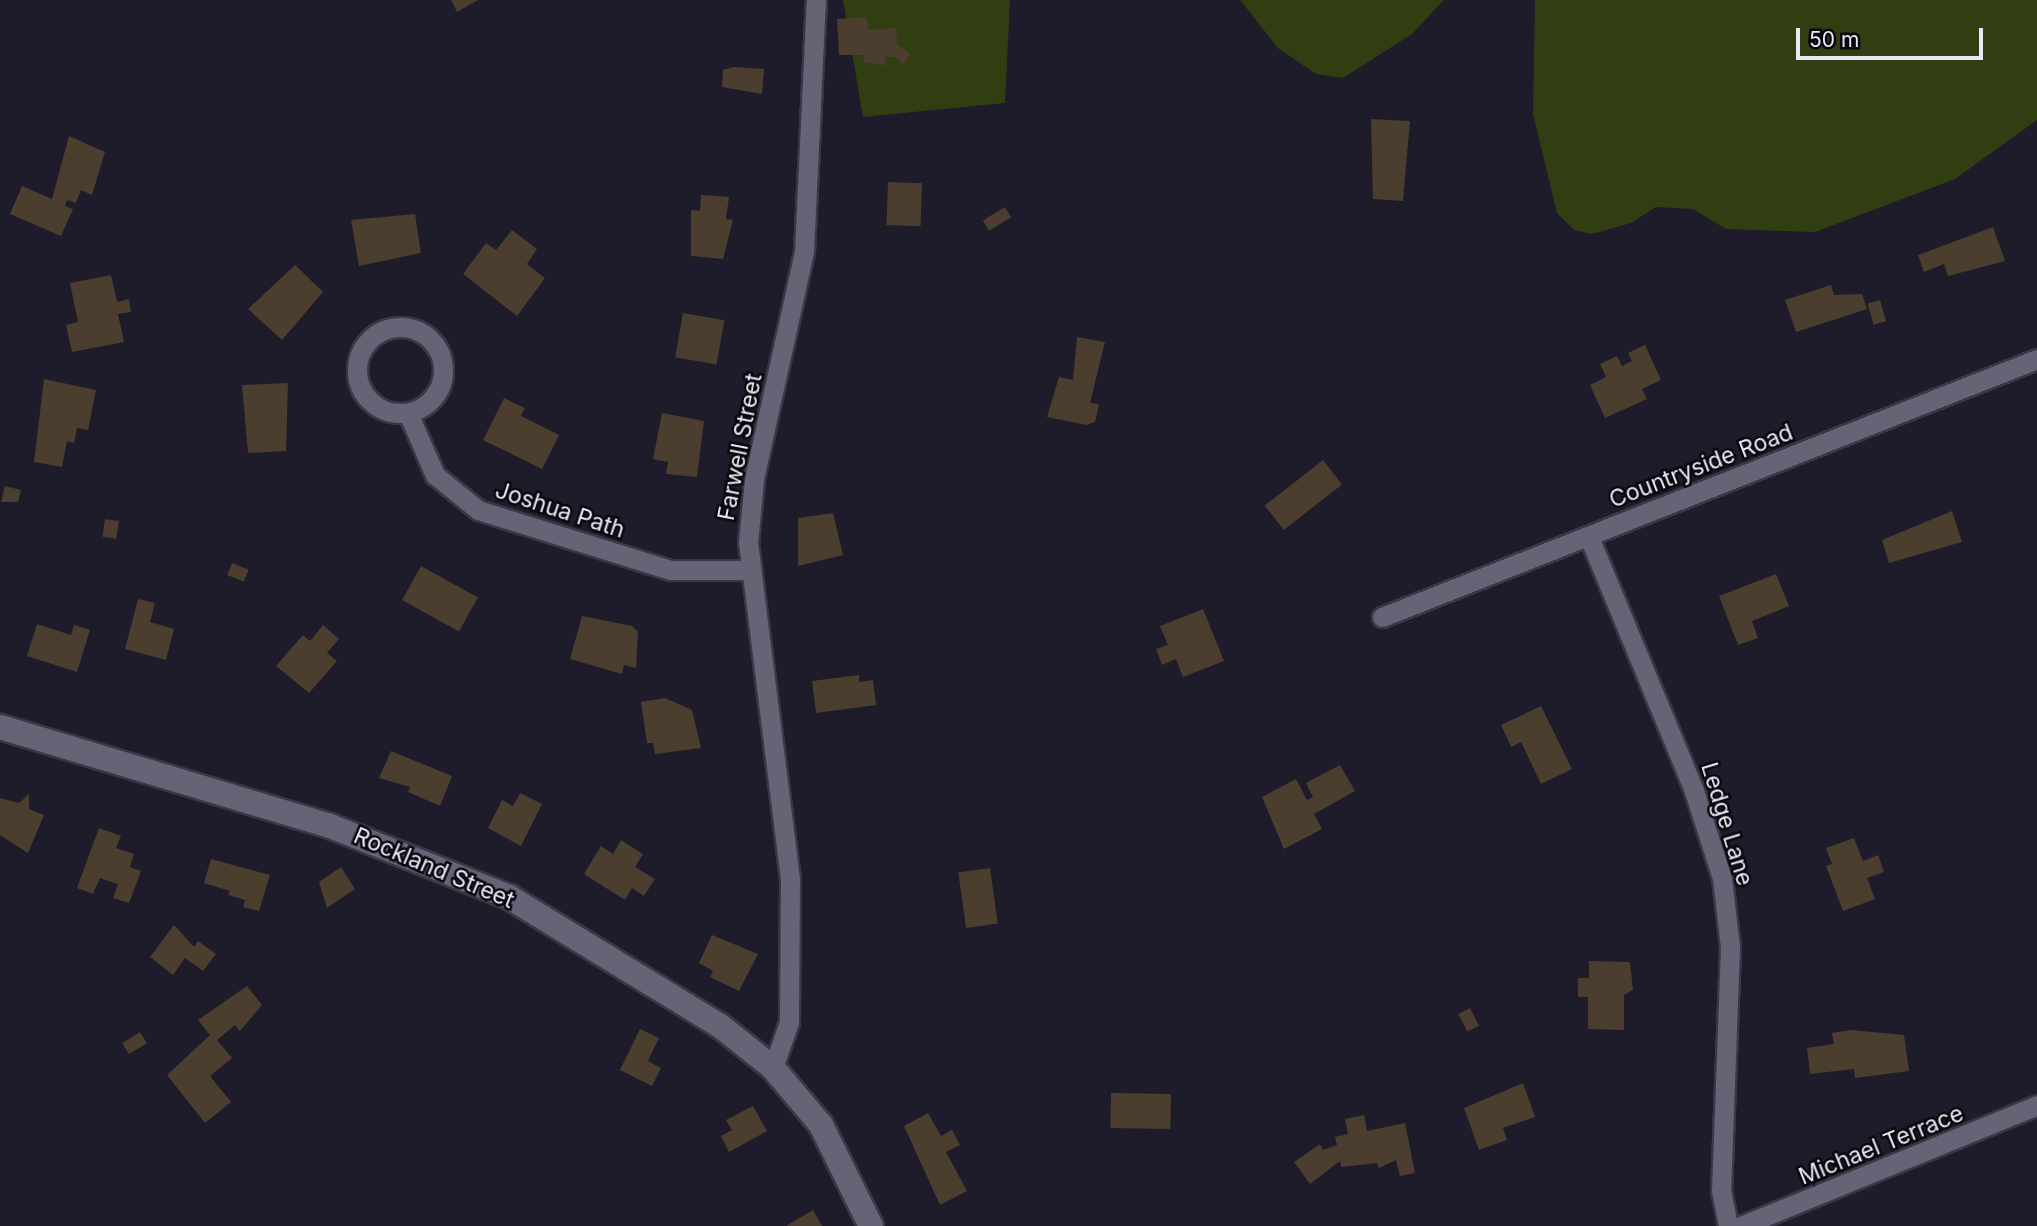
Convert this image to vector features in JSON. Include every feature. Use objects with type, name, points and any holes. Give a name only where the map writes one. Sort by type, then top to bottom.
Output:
[{"type":"street","name":"Farwell Street","points":[[773,1068],[789,1022],[789,855],[749,570],[754,479],[804,252],[816,0]]},
{"type":"street","points":[[388,329],[424,335],[442,359],[435,396],[408,413],[375,405],[358,381],[360,355],[374,337],[388,329]]},
{"type":"street","name":"Countryside Road","points":[[1382,617],[2037,359]]},
{"type":"street","name":"Joshua Path","points":[[408,413],[435,475],[478,510],[671,570],[749,570]]},
{"type":"street","name":"Ledge Lane","points":[[1589,537],[1694,791],[1722,878],[1730,947],[1721,1190],[1728,1226]]},
{"type":"street","name":"Rockland Street","points":[[0,727],[330,826],[475,880],[719,1025],[773,1068],[821,1125],[871,1226]]},
{"type":"street","name":"Michael Terrace","points":[[1741,1226],[2037,1105]]},
{"type":"green space","points":[[843,0],[1010,0],[1005,103],[863,117]]},
{"type":"green space","points":[[1240,0],[1444,0],[1412,34],[1343,78],[1316,74],[1278,48]]},
{"type":"green space","points":[[1535,0],[2037,0],[2037,120],[1955,179],[1815,232],[1726,229],[1693,209],[1656,207],[1631,223],[1592,234],[1574,230],[1557,213],[1533,114]]},
{"type":"building","points":[[451,0],[478,0],[457,12]]},
{"type":"building","points":[[867,17],[868,30],[896,28],[897,44],[911,54],[904,64],[895,57],[885,57],[885,65],[864,63],[864,55],[839,55],[837,19]]},
{"type":"building","points":[[734,67],[764,69],[762,94],[722,87],[723,70]]},
{"type":"building","points":[[1371,119],[1410,121],[1403,201],[1373,199]]},
{"type":"building","points":[[69,136],[105,152],[92,195],[81,190],[76,203],[67,200],[65,206],[73,209],[61,236],[10,214],[22,186],[52,199]]},
{"type":"building","points":[[888,182],[922,183],[920,226],[886,225]]},
{"type":"building","points":[[701,195],[729,197],[726,219],[733,220],[723,259],[691,256],[691,210],[700,211]]},
{"type":"building","points":[[1005,207],[1011,217],[989,231],[983,220]]},
{"type":"building","points":[[415,214],[421,253],[359,266],[351,220]]},
{"type":"building","points":[[1993,227],[2005,261],[1948,276],[1944,264],[1924,272],[1918,255]]},
{"type":"building","points":[[512,230],[537,249],[527,264],[545,278],[517,316],[463,274],[486,243],[496,250]]},
{"type":"building","points":[[295,265],[323,292],[282,340],[248,309]]},
{"type":"building","points":[[111,275],[117,302],[129,299],[131,312],[118,314],[124,342],[72,352],[66,325],[78,322],[70,283]]},
{"type":"building","points":[[1831,285],[1834,295],[1862,294],[1867,309],[1796,332],[1785,300]]},
{"type":"building","points":[[1880,300],[1886,321],[1874,325],[1868,304]]},
{"type":"building","points":[[683,313],[724,320],[717,365],[675,357]]},
{"type":"building","points":[[1077,337],[1105,342],[1090,403],[1099,404],[1095,422],[1086,425],[1047,417],[1059,377],[1073,380]]},
{"type":"building","points":[[1645,345],[1661,380],[1642,389],[1647,399],[1605,418],[1590,385],[1606,377],[1600,364],[1617,356],[1622,366],[1632,361],[1628,353]]},
{"type":"building","points":[[44,379],[96,390],[88,430],[77,428],[74,443],[67,441],[62,467],[34,462]]},
{"type":"building","points":[[288,383],[286,451],[248,453],[242,385]]},
{"type":"building","points":[[504,398],[525,408],[521,416],[559,435],[542,469],[483,440]]},
{"type":"building","points":[[662,413],[704,421],[697,477],[666,474],[668,462],[653,459]]},
{"type":"building","points":[[1323,460],[1342,484],[1284,530],[1265,506]]},
{"type":"building","points":[[5,486],[21,490],[18,502],[1,502]]},
{"type":"building","points":[[1952,511],[1962,542],[1889,563],[1882,540]]},
{"type":"building","points":[[833,513],[843,555],[798,566],[798,518]]},
{"type":"building","points":[[105,519],[119,521],[116,539],[102,537]]},
{"type":"building","points":[[232,563],[249,570],[244,582],[227,575]]},
{"type":"building","points":[[421,566],[478,598],[459,632],[402,600]]},
{"type":"building","points":[[1776,574],[1789,606],[1752,621],[1758,638],[1738,645],[1719,596]]},
{"type":"building","points":[[138,599],[155,603],[150,622],[174,629],[166,660],[125,649]]},
{"type":"building","points":[[1203,609],[1224,661],[1183,677],[1176,659],[1162,665],[1156,649],[1168,645],[1160,626]]},
{"type":"building","points":[[582,616],[632,626],[638,632],[636,668],[624,665],[622,674],[570,659]]},
{"type":"building","points":[[37,624],[71,635],[74,625],[90,630],[77,672],[27,656]]},
{"type":"building","points":[[323,625],[339,639],[327,653],[337,661],[309,693],[276,666],[303,635],[310,641]]},
{"type":"building","points":[[859,675],[859,682],[873,680],[876,705],[816,713],[812,681]]},
{"type":"building","points":[[665,698],[692,710],[701,748],[655,754],[653,743],[647,743],[641,702]]},
{"type":"building","points":[[1541,706],[1572,769],[1541,784],[1521,742],[1511,747],[1501,725]]},
{"type":"building","points":[[391,751],[452,776],[440,806],[408,792],[410,787],[379,778]]},
{"type":"building","points":[[1340,765],[1355,791],[1314,814],[1322,829],[1284,849],[1262,797],[1296,779],[1307,800],[1313,797],[1306,783]]},
{"type":"building","points":[[520,793],[542,804],[521,846],[488,828],[502,800],[513,806]]},
{"type":"building","points":[[29,794],[29,809],[44,815],[28,853],[0,835],[0,798],[19,803]]},
{"type":"building","points":[[99,828],[121,836],[116,848],[134,854],[130,867],[141,871],[129,903],[113,898],[118,884],[100,878],[93,894],[77,888]]},
{"type":"building","points":[[1854,838],[1863,861],[1878,855],[1884,872],[1867,878],[1875,899],[1843,911],[1826,866],[1832,864],[1826,848]]},
{"type":"building","points":[[621,840],[643,854],[635,867],[655,879],[644,896],[632,888],[625,900],[584,874],[601,846],[613,854]]},
{"type":"building","points":[[211,859],[270,875],[259,911],[243,907],[245,900],[228,895],[230,891],[204,883]]},
{"type":"building","points":[[341,867],[355,889],[327,908],[319,882]]},
{"type":"building","points":[[990,868],[998,923],[966,928],[958,872]]},
{"type":"building","points":[[174,925],[194,947],[198,941],[216,954],[203,971],[185,958],[173,975],[150,957]]},
{"type":"building","points":[[712,935],[758,954],[739,991],[710,977],[713,971],[699,963]]},
{"type":"building","points":[[1589,961],[1630,962],[1633,990],[1624,995],[1624,1030],[1588,1029],[1588,997],[1578,997],[1578,978],[1589,978]]},
{"type":"building","points":[[247,986],[262,1005],[240,1031],[235,1025],[217,1040],[232,1058],[210,1076],[231,1102],[205,1123],[167,1075],[210,1035],[198,1020]]},
{"type":"building","points":[[1470,1008],[1479,1026],[1467,1032],[1458,1014]]},
{"type":"building","points":[[640,1029],[659,1038],[648,1061],[661,1068],[652,1086],[620,1070]]},
{"type":"building","points":[[1851,1030],[1904,1035],[1909,1071],[1855,1078],[1854,1069],[1810,1074],[1807,1048],[1834,1044],[1832,1033]]},
{"type":"building","points":[[140,1032],[147,1043],[129,1054],[122,1043]]},
{"type":"building","points":[[1523,1083],[1535,1117],[1503,1128],[1507,1140],[1479,1150],[1464,1108]]},
{"type":"building","points":[[1111,1093],[1171,1094],[1170,1129],[1110,1128]]},
{"type":"building","points":[[753,1106],[767,1131],[729,1152],[721,1136],[732,1130],[726,1120]]},
{"type":"building","points":[[928,1113],[941,1136],[952,1130],[960,1145],[946,1152],[967,1191],[940,1205],[904,1126]]},
{"type":"building","points":[[1364,1115],[1367,1131],[1405,1123],[1415,1173],[1400,1176],[1396,1160],[1379,1168],[1377,1163],[1341,1167],[1340,1161],[1310,1184],[1294,1162],[1320,1144],[1323,1150],[1337,1145],[1335,1137],[1348,1134],[1345,1119]]},
{"type":"building","points":[[813,1210],[822,1226],[786,1226]]}]
